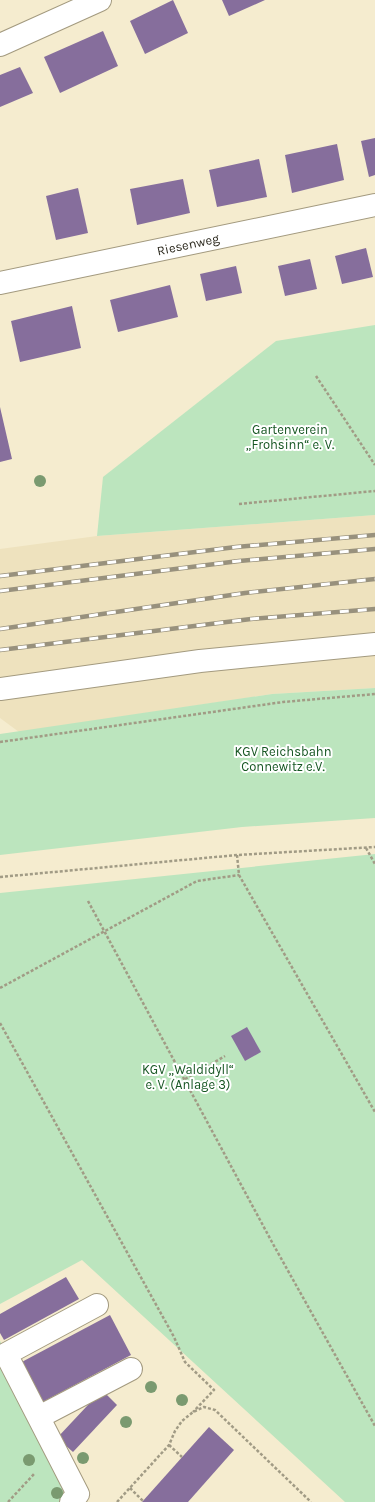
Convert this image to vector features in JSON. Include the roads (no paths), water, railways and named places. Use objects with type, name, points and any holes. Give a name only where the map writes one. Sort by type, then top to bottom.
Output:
[{"type":"street","points":[[0,45],[100,0]]},
{"type":"street","name":"Riesenweg","points":[[0,283],[375,205]]},
{"type":"street","points":[[0,689],[200,661],[375,644]]},
{"type":"street","points":[[74,1498],[39,1417],[6,1354],[97,1306]]},
{"type":"street","points":[[39,1417],[131,1369]]},
{"type":"railway","points":[[0,576],[236,547],[375,535]]},
{"type":"railway","points":[[0,591],[239,561],[375,549]]},
{"type":"railway","points":[[0,629],[245,593],[375,579]]},
{"type":"railway","points":[[0,650],[251,619],[375,609]]},
{"type":"park label","name":"Gartenverein „Frohsinn“ e. V.","points":[[290,436]]},
{"type":"park label","name":"KGV Reichsbahn Connewitz e.V.","points":[[283,758]]},
{"type":"park label","name":"KGV „Waldidyll“ e. V. (Anlage 3)","points":[[188,1076]]}]
